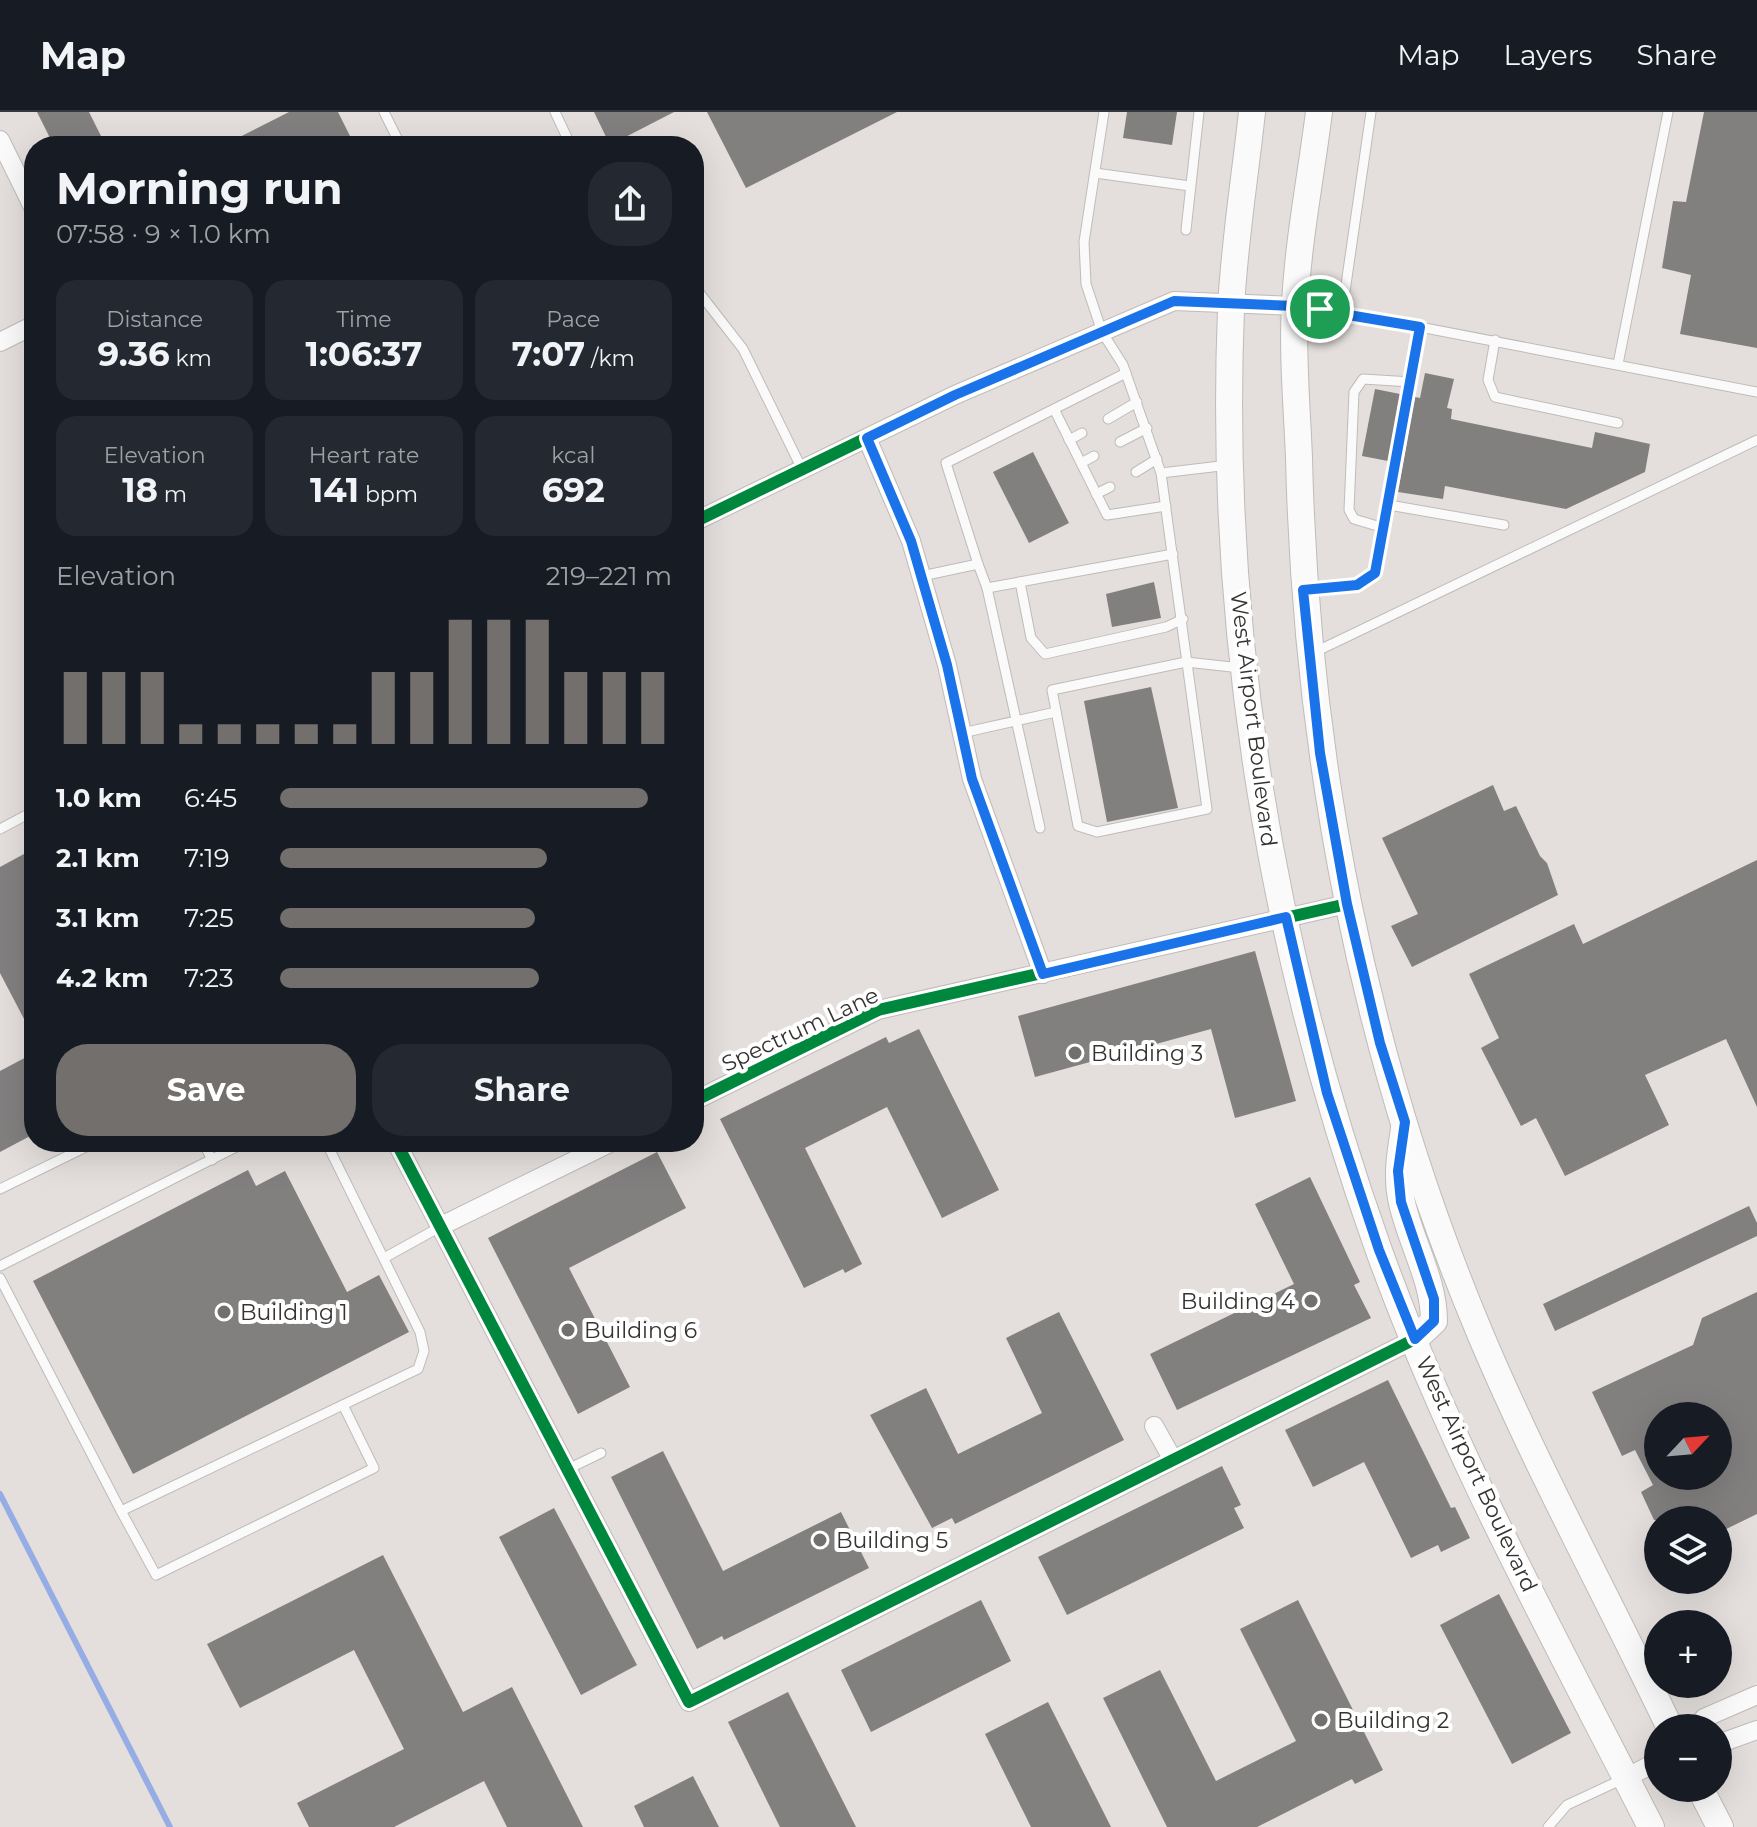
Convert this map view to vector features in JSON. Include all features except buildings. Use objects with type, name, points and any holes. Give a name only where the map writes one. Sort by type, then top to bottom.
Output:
[{"type":"main road","name":"West Airport Boulevard","points":[[1252,112],[1231,305],[1229,465],[1243,668],[1264,824],[1327,1093],[1379,1250],[1490,1510],[1651,1827]]},
{"type":"main road","points":[[1319,112],[1295,306],[1303,590],[1320,753],[1347,904],[1380,1043],[1478,1329],[1538,1462],[1663,1714]]},
{"type":"main road","points":[[1405,1122],[1398,1171],[1401,1202],[1434,1299],[1434,1321],[1415,1339]]},
{"type":"main road","points":[[1707,1802],[1720,1827]]},
{"type":"street","points":[[0,140],[24,189]]},
{"type":"street","points":[[704,517],[867,438],[1174,301],[1295,306]]},
{"type":"street","points":[[0,342],[24,330]]},
{"type":"street","points":[[867,438],[911,541],[947,665],[972,779],[1043,974]]},
{"type":"street","name":"Spectrum Lane","points":[[704,1096],[878,1010],[1347,904]]},
{"type":"street","points":[[401,1152],[689,1702],[1415,1339]]},
{"type":"street","points":[[441,1226],[592,1152]]},
{"type":"street","points":[[1154,1426],[1172,1458]]},
{"type":"street","points":[[1713,1714],[1757,1695]]},
{"type":"street","points":[[1732,1739],[1757,1730]]},
{"type":"street","points":[[1626,1778],[1644,1768]]},
{"type":"lane","points":[[384,112],[396,136]]},
{"type":"lane","points":[[555,112],[566,136]]},
{"type":"lane","points":[[1104,112],[1084,242],[1086,284],[1102,332],[1126,373],[1161,473],[1183,619],[1186,662],[1207,809],[1097,832],[1078,826],[1052,690],[1186,662],[1243,668]]},
{"type":"lane","points":[[1186,230],[1199,112]]},
{"type":"lane","points":[[1342,312],[1371,112]]},
{"type":"lane","points":[[1618,364],[1668,112]]},
{"type":"lane","points":[[1095,173],[1190,186]]},
{"type":"lane","points":[[704,299],[743,349],[802,469]]},
{"type":"lane","points":[[1295,306],[1495,340],[1757,392]]},
{"type":"lane","points":[[1303,590],[1357,585],[1375,573],[1420,327]]},
{"type":"lane","points":[[1495,340],[1488,380],[1495,397],[1618,423]]},
{"type":"lane","points":[[1040,828],[987,588],[946,463],[1126,373]]},
{"type":"lane","points":[[1384,528],[1354,519],[1349,510],[1354,392],[1363,379],[1370,377],[1411,382]]},
{"type":"lane","points":[[1108,419],[1137,402]]},
{"type":"lane","points":[[1055,411],[1107,515],[1166,506]]},
{"type":"lane","points":[[1120,442],[1147,428]]},
{"type":"lane","points":[[1069,440],[1082,433]]},
{"type":"lane","points":[[1310,654],[1757,440]]},
{"type":"lane","points":[[1081,463],[1094,456]]},
{"type":"lane","points":[[1136,472],[1157,459]]},
{"type":"lane","points":[[1161,473],[1229,465]]},
{"type":"lane","points":[[1096,494],[1110,487]]},
{"type":"lane","points":[[1389,505],[1504,525]]},
{"type":"lane","points":[[987,588],[1173,554]]},
{"type":"lane","points":[[922,576],[978,564]]},
{"type":"lane","points":[[1020,582],[1031,638],[1045,654],[1166,627],[1183,619]]},
{"type":"lane","points":[[962,733],[1056,712]]},
{"type":"lane","points":[[0,829],[24,817]]},
{"type":"lane","points":[[0,1189],[76,1152]]},
{"type":"lane","points":[[208,1152],[212,1160]]},
{"type":"lane","points":[[0,1266],[227,1152]]},
{"type":"lane","points":[[121,1511],[418,1369],[424,1351],[406,1299],[331,1152]]},
{"type":"lane","points":[[384,1258],[441,1226]]},
{"type":"lane","points":[[0,1278],[156,1575],[374,1468],[343,1405]]},
{"type":"lane","points":[[568,1469],[601,1453]]},
{"type":"lane","points":[[1548,1827],[1567,1805],[1626,1778]]},
{"type":"waterway","points":[[0,1494],[170,1827]]},
{"type":"cycle path","points":[[704,517],[955,395],[1174,301],[1295,306]]},
{"type":"cycle path","points":[[704,1096],[878,1010],[1347,904]]},
{"type":"cycle path","points":[[401,1152],[689,1702],[1415,1339]]},
{"type":"place","name":"Building 3","points":[[1075,1053]]},
{"type":"place","name":"Building 4","points":[[1311,1301]]},
{"type":"place","name":"Building 1","points":[[224,1312]]},
{"type":"place","name":"Building 6","points":[[568,1330]]},
{"type":"place","name":"Building 5","points":[[820,1540]]},
{"type":"place","name":"Building 2","points":[[1321,1720]]},
{"type":"route","points":[[1174,301],[1320,309],[1420,327],[1375,573],[1357,585],[1303,590],[1320,753],[1347,904],[1380,1043],[1405,1122],[1398,1171],[1401,1202],[1434,1299],[1434,1321],[1415,1339],[1379,1250],[1327,1093],[1286,917],[1043,974],[972,779],[947,665],[911,541],[867,438],[955,395],[1174,301]]}]
